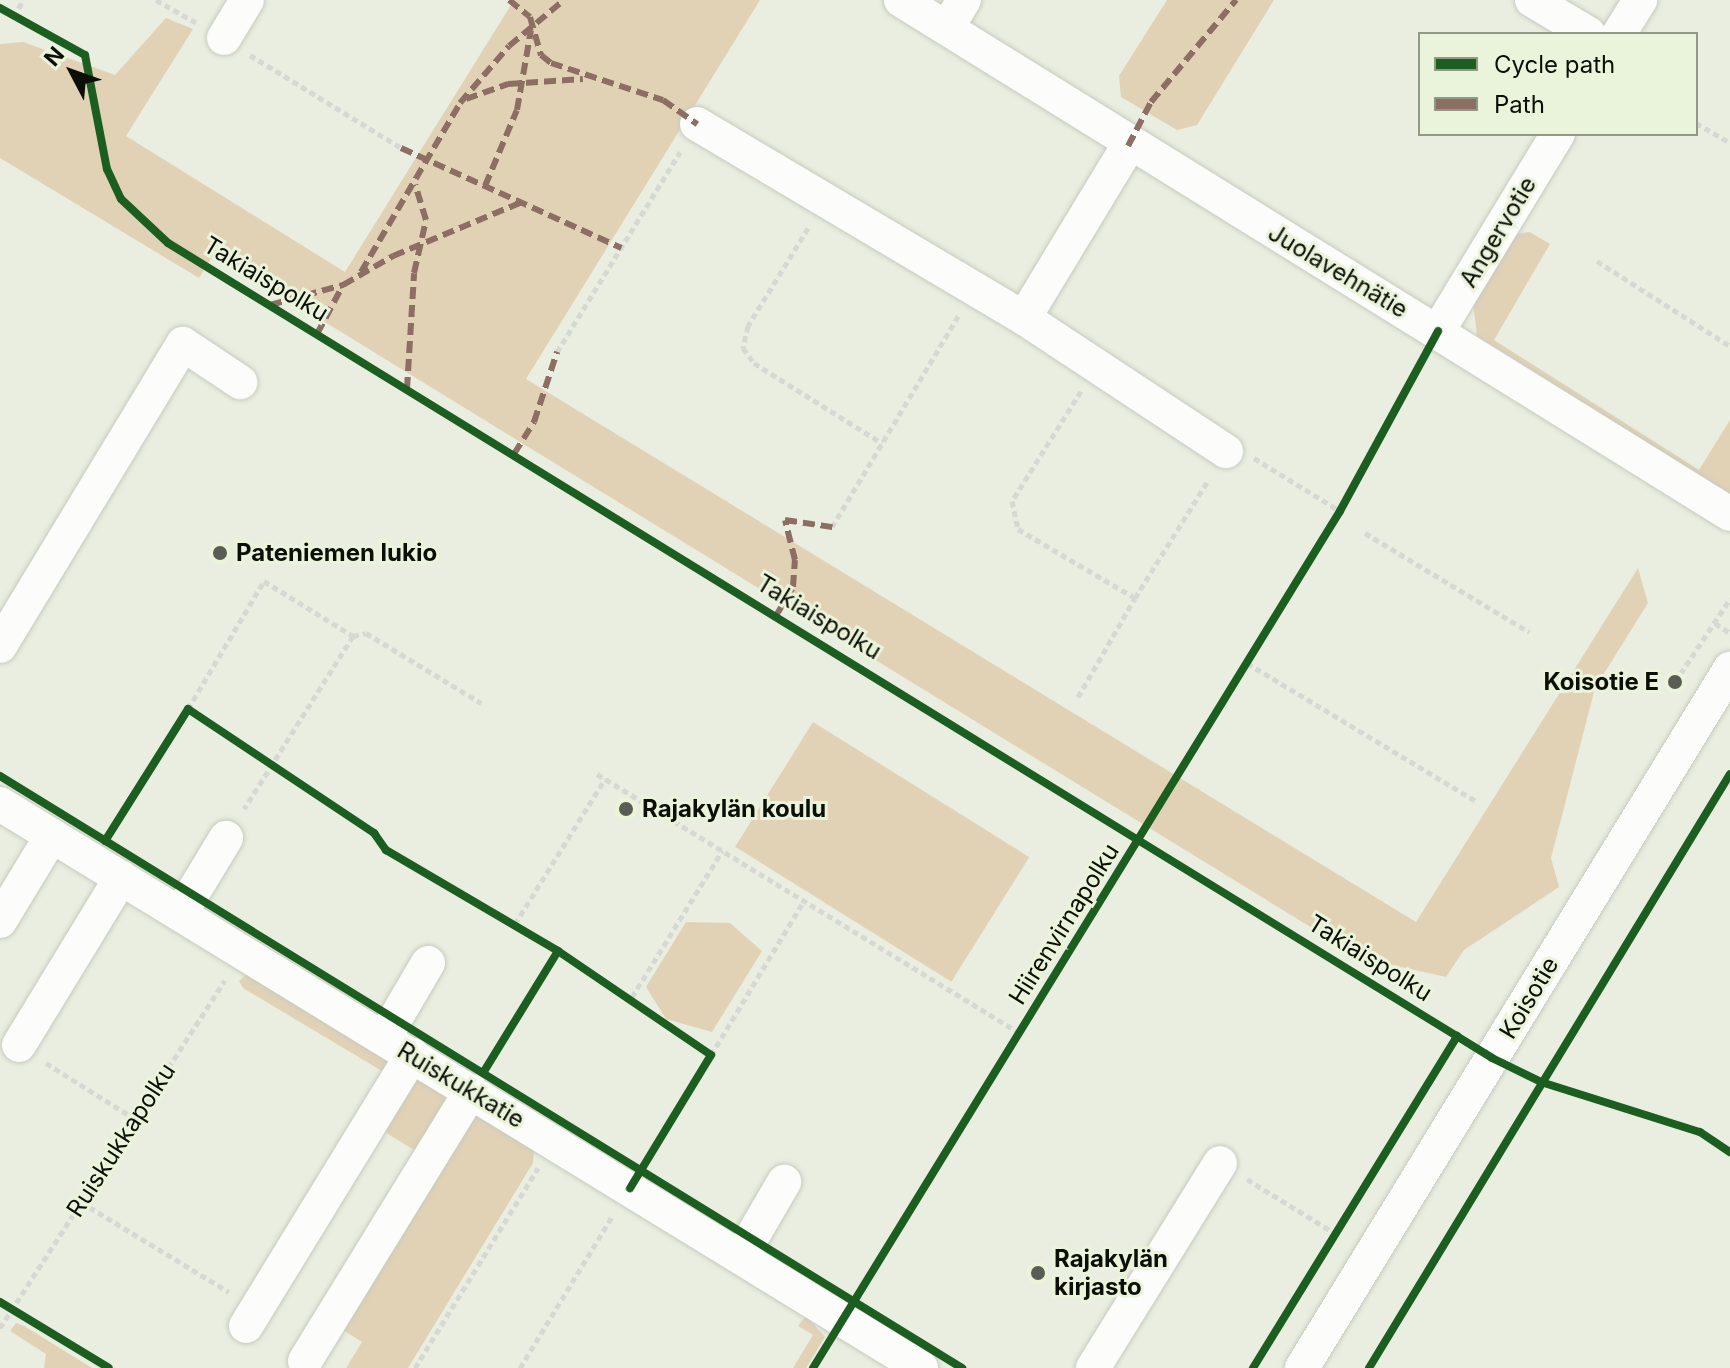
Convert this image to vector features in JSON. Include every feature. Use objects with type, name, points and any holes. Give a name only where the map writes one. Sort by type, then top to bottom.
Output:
[{"type":"street","points":[[224,38],[247,0]]},
{"type":"street","name":"Juolavehnätie","points":[[901,0],[955,14],[1128,146],[1438,331],[1730,514]]},
{"type":"street","points":[[1532,0],[1586,32]]},
{"type":"street","points":[[1620,32],[1640,0]]},
{"type":"street","points":[[697,124],[1024,318],[1226,451]]},
{"type":"street","name":"Angervotie","points":[[1438,331],[1557,136]]},
{"type":"street","points":[[1024,318],[1128,146]]},
{"type":"street","points":[[0,646],[183,344],[240,382]]},
{"type":"street","name":"Koisotie","points":[[1302,1368],[1730,669]]},
{"type":"street","name":"Ruiskukkatie","points":[[3,811],[52,835],[921,1368]]},
{"type":"street","points":[[0,921],[52,835]]},
{"type":"street","points":[[180,914],[226,838]]},
{"type":"street","points":[[19,1045],[121,878]]},
{"type":"street","points":[[252,1317],[398,1047],[428,963]]},
{"type":"street","points":[[305,1361],[471,1091]]},
{"type":"street","points":[[1093,1368],[1220,1163]]},
{"type":"street","points":[[741,1256],[784,1182]]},
{"type":"path","points":[[5,27],[23,0]]},
{"type":"path","points":[[156,0],[224,38],[401,148]]},
{"type":"path","points":[[0,8],[26,23]]},
{"type":"path","points":[[557,352],[697,124]]},
{"type":"path","points":[[1698,124],[1730,143]]},
{"type":"path","points":[[825,200],[748,326],[743,348],[754,363],[882,443]]},
{"type":"path","points":[[1597,261],[1730,346]]},
{"type":"path","points":[[832,527],[975,289]]},
{"type":"path","points":[[1097,366],[1010,516],[1018,529],[1135,598]]},
{"type":"path","points":[[1078,697],[1226,451],[1245,453],[1340,511]]},
{"type":"path","points":[[1332,523],[1347,497]]},
{"type":"path","points":[[1365,533],[1529,632]]},
{"type":"path","points":[[178,724],[264,581],[353,636]]},
{"type":"path","points":[[1675,682],[1730,599]]},
{"type":"path","points":[[1715,623],[1730,633]]},
{"type":"path","points":[[244,809],[353,636],[366,633],[481,703]]},
{"type":"path","points":[[1239,676],[1254,650]]},
{"type":"path","points":[[1247,663],[1477,802]]},
{"type":"path","points":[[188,709],[200,717]]},
{"type":"path","points":[[258,759],[283,776]]},
{"type":"path","points":[[597,774],[1020,1033]]},
{"type":"path","points":[[515,924],[605,779]]},
{"type":"path","points":[[632,997],[722,851]]},
{"type":"path","points":[[705,1064],[804,901]]},
{"type":"path","points":[[503,917],[526,931]]},
{"type":"path","points":[[620,990],[642,1006]]},
{"type":"path","points":[[19,1045],[135,1119]]},
{"type":"path","points":[[698,1047],[711,1055]]},
{"type":"path","points":[[415,1368],[554,1142]]},
{"type":"path","points":[[1220,1163],[1334,1233]]},
{"type":"path","points":[[520,1368],[630,1188]]},
{"type":"path","points":[[81,1202],[252,1317]]},
{"type":"path","points":[[1326,1247],[1343,1220]]},
{"type":"path","points":[[0,1302],[24,1317]]},
{"type":"shaded area","points":[[514,0],[760,0],[526,379],[1416,922],[1638,568],[1648,603],[1595,688],[1551,858],[1559,887],[1464,950],[1446,977],[1361,958],[214,254],[199,278],[0,158],[0,44],[23,42],[115,75],[166,18],[193,29],[126,136],[345,272]]},
{"type":"shaded area","points":[[1167,0],[1274,0],[1197,125],[1177,130],[1121,97],[1119,76]]},
{"type":"shaded area","points":[[1530,232],[1550,244],[1494,340],[1699,470],[1730,420],[1730,494],[1477,336],[1473,302],[1514,234]]},
{"type":"shaded area","points":[[813,722],[1029,857],[951,982],[735,847]]},
{"type":"shaded area","points":[[686,922],[730,923],[762,951],[712,1032],[666,1019],[646,987]]},
{"type":"shaded area","points":[[247,974],[392,1062],[387,1074],[243,988],[239,981]]},
{"type":"shaded area","points":[[410,1073],[449,1099],[422,1155],[377,1127]]},
{"type":"shaded area","points":[[475,1115],[534,1150],[533,1163],[408,1368],[346,1368],[362,1342],[343,1330]]},
{"type":"shaded area","points":[[806,1316],[825,1337],[806,1368],[793,1368],[813,1335],[798,1326]]},
{"type":"shaded area","points":[[16,1323],[92,1368],[44,1368],[46,1354],[10,1331]]},
{"type":"marked path","points":[[509,0],[530,17],[541,55],[551,63],[663,100],[697,124]]},
{"type":"marked path","points":[[361,272],[460,103],[509,46],[564,0]]},
{"type":"marked path","points":[[1128,146],[1151,102],[1236,0]]},
{"type":"marked path","points":[[485,186],[517,110],[531,30]]},
{"type":"marked path","points":[[466,99],[508,84],[583,79]]},
{"type":"marked path","points":[[401,148],[621,248]]},
{"type":"marked path","points":[[407,389],[414,273],[426,220],[415,185]]},
{"type":"marked path","points":[[270,305],[343,285],[393,256],[522,202]]},
{"type":"marked path","points":[[317,334],[343,285]]},
{"type":"marked path","points":[[514,454],[534,422],[557,352]]},
{"type":"marked path","points":[[785,520],[832,527]]},
{"type":"marked path","points":[[777,614],[793,587],[795,560],[785,520]]},
{"type":"cycle path","name":"Takiaispolku","points":[[0,8],[85,55],[107,169],[121,199],[168,243],[1492,1058],[1541,1082],[1700,1132],[1730,1152]]},
{"type":"cycle path","name":"Hiirenvirnapolku","points":[[813,1368],[1340,511],[1438,331]]},
{"type":"cycle path","points":[[105,841],[188,709],[374,833],[386,850],[558,951],[483,1073]]},
{"type":"cycle path","points":[[1369,1368],[1730,774]]},
{"type":"cycle path","points":[[0,776],[962,1368]]},
{"type":"cycle path","points":[[558,951],[711,1055],[630,1188]]},
{"type":"cycle path","points":[[1253,1368],[1457,1036]]},
{"type":"cycle path","points":[[0,1302],[109,1368]]},
{"type":"place","name":"Pateniemen lukio","points":[[220,553]]},
{"type":"place","name":"Koisotie E","points":[[1675,682]]},
{"type":"place","name":"Rajakylän koulu","points":[[626,809]]},
{"type":"place","name":"Rajakylän kirjasto","points":[[1038,1273]]}]
